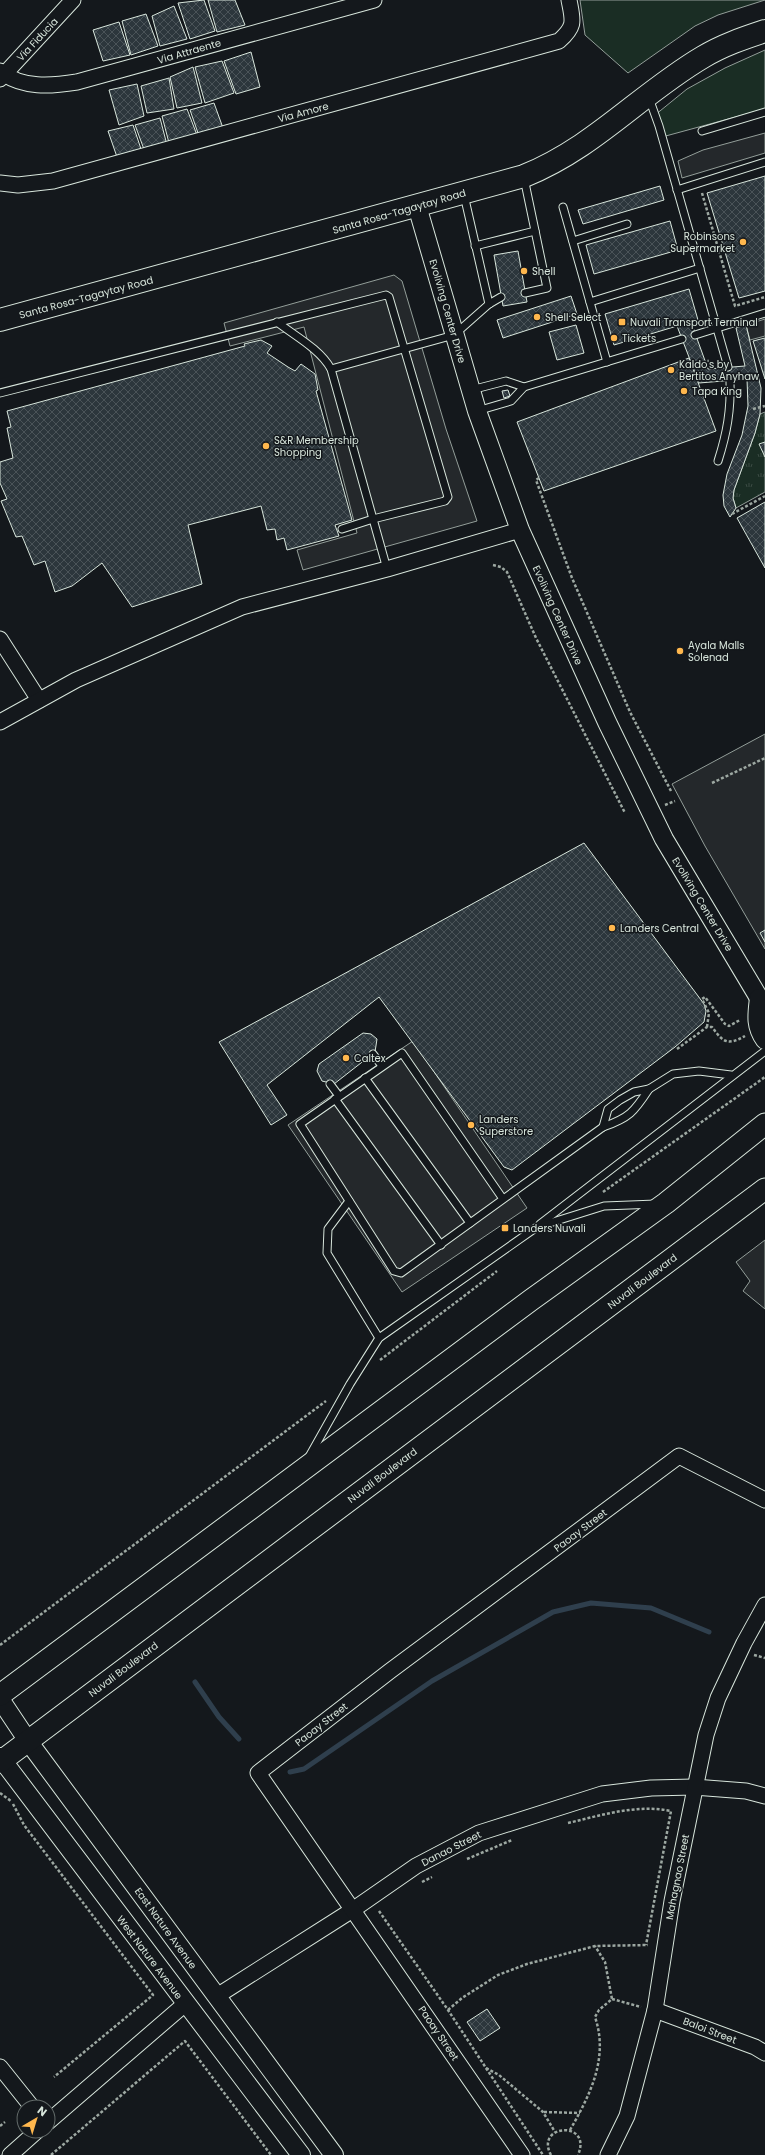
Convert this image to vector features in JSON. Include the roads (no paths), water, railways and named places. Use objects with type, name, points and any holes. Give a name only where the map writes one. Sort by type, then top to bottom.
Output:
[{"type":"main road","name":"Santa Rosa-Tagaytay Road","points":[[0,320],[524,176],[546,167],[575,150],[703,57],[760,30]]},
{"type":"main road","points":[[0,1695],[531,1300],[666,1203],[765,1124]]},
{"type":"main road","name":"Nuvali Boulevard","points":[[1,1760],[765,1189]]},
{"type":"street","name":"Via Fiducia","points":[[1,75],[73,0]]},
{"type":"street","name":"Via Attraente","points":[[1,75],[32,84],[50,86],[77,82],[374,0]]},
{"type":"street","name":"Via Amore","points":[[0,183],[18,185],[53,181],[559,41],[569,32],[574,20],[569,0]]},
{"type":"street","name":"Evoliving Center Drive","points":[[418,206],[477,411],[520,530],[607,722],[664,839],[762,1003],[756,1021],[759,1031],[765,1040]]},
{"type":"street","points":[[0,722],[76,680],[242,607],[520,530]]},
{"type":"street","points":[[0,639],[39,700]]},
{"type":"street","name":"Paoay Street","points":[[522,2155],[258,1773],[384,1675],[679,1456],[765,1500]]},
{"type":"street","name":"Mahagnao Street","points":[[608,2155],[627,2116],[654,2010],[694,1787],[706,1735],[718,1698],[744,1643],[765,1605]]},
{"type":"street","name":"East Nature Avenue","points":[[0,1700],[28,1741],[334,2155]]},
{"type":"street","name":"West Nature Avenue","points":[[1,1760],[301,2155]]},
{"type":"street","name":"Danao Street","points":[[217,1996],[354,1910],[416,1866],[479,1833],[602,1794],[651,1788],[694,1787],[746,1791],[765,1796]]},
{"type":"street","points":[[56,2115],[186,2004]]},
{"type":"street","name":"Baloi Street","points":[[654,2010],[755,2047],[765,2054]]},
{"type":"street","points":[[0,2067],[26,2099]]},
{"type":"street","points":[[10,2155],[28,2139]]},
{"type":"lane","points":[[649,96],[728,367]]},
{"type":"lane","points":[[702,131],[765,112]]},
{"type":"lane","points":[[677,190],[765,162]]},
{"type":"lane","points":[[524,176],[547,288],[525,293]]},
{"type":"lane","points":[[463,193],[489,304]]},
{"type":"lane","points":[[563,207],[607,362]]},
{"type":"lane","points":[[573,241],[627,224]]},
{"type":"lane","points":[[475,246],[535,231]]},
{"type":"lane","points":[[590,302],[700,268]]},
{"type":"lane","points":[[0,393],[386,295],[389,297],[448,497],[445,501],[373,519],[342,529]]},
{"type":"lane","points":[[331,369],[454,335],[489,304],[501,297]]},
{"type":"lane","points":[[695,335],[765,313]]},
{"type":"lane","points":[[277,322],[316,352],[327,362],[331,369],[387,568]]},
{"type":"lane","points":[[477,411],[511,401],[524,387],[682,339]]},
{"type":"lane","points":[[718,461],[727,435],[730,416],[730,380]]},
{"type":"lane","points":[[471,390],[506,381],[524,387]]},
{"type":"lane","points":[[302,1471],[350,1384],[379,1338],[537,1227],[765,1050]]},
{"type":"lane","points":[[503,1199],[402,1053],[300,1124],[394,1271],[401,1273],[441,1245],[602,1127],[619,1122],[635,1111],[649,1089]]},
{"type":"lane","points":[[373,1054],[382,1066]]},
{"type":"lane","points":[[602,1127],[608,1109],[620,1100],[634,1092],[649,1089],[673,1074],[699,1071],[731,1076]]},
{"type":"lane","points":[[365,1078],[470,1223]]},
{"type":"lane","points":[[330,1084],[337,1098],[441,1245]]},
{"type":"lane","points":[[349,1201],[328,1229],[327,1253],[379,1338]]},
{"type":"lane","points":[[537,1227],[604,1206],[666,1203]]},
{"type":"waterway","points":[[290,1772],[304,1769],[432,1681],[553,1612],[591,1603],[651,1608],[709,1632]]},
{"type":"waterway","points":[[195,1682],[219,1717],[239,1739]]},
{"type":"place","name":"Robinsons Supermarket","points":[[743,242]]},
{"type":"place","name":"Shell","points":[[524,271]]},
{"type":"place","name":"Shell Select","points":[[537,317]]},
{"type":"place","name":"Nuvali Transport Terminal","points":[[622,322]]},
{"type":"place","name":"Tickets","points":[[614,338]]},
{"type":"place","name":"Kaldo's by Bertitos Anyhaw","points":[[671,370]]},
{"type":"place","name":"Tapa King","points":[[684,391]]},
{"type":"place","name":"S&R Membership Shopping","points":[[266,446]]},
{"type":"place","name":"Ayala Malls Solenad","points":[[680,651]]},
{"type":"place","name":"Landers Central","points":[[612,928]]},
{"type":"place","name":"Caltex","points":[[346,1058]]},
{"type":"place","name":"Landers Superstore","points":[[471,1125]]},
{"type":"place","name":"Landers Nuvali","points":[[505,1228]]}]
